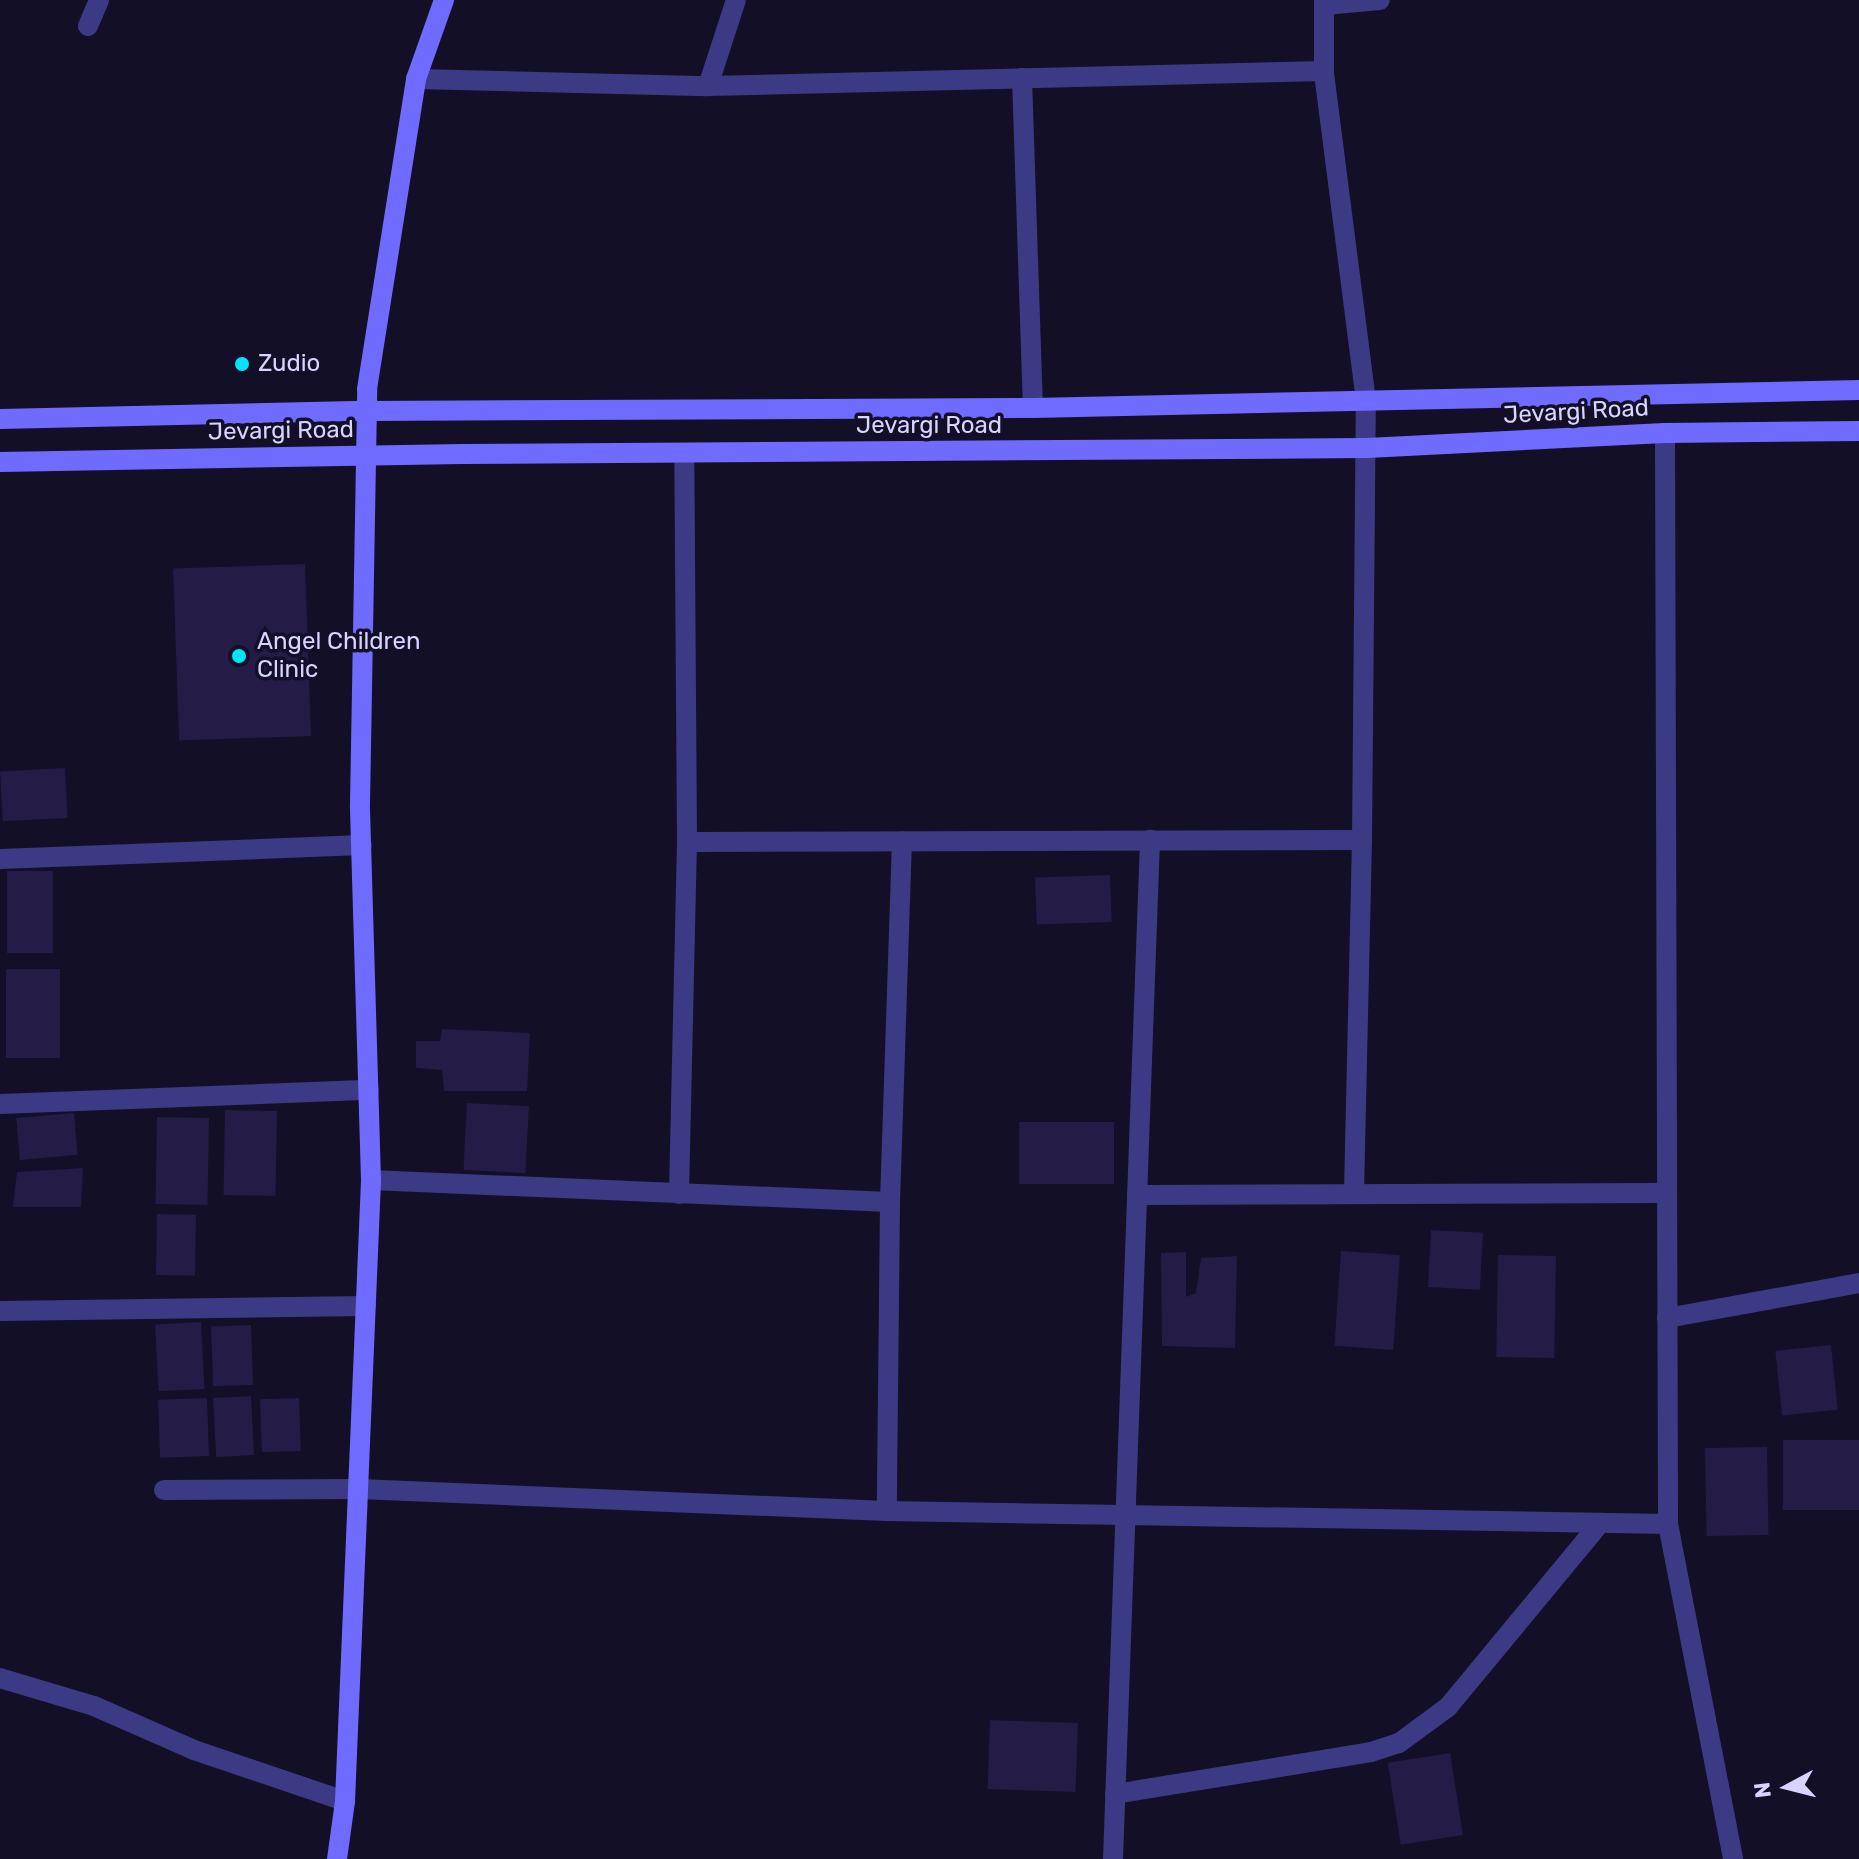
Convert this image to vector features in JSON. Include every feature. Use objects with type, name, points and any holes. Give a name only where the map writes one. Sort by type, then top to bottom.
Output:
[{"type":"main road","points":[[337,1859],[345,1801],[371,1180],[362,845],[366,411],[416,79],[444,0]]},
{"type":"main road","points":[[0,419],[366,411],[1033,408],[1859,390]]},
{"type":"main road","name":"Jevargi Road","points":[[0,462],[364,455],[1367,448],[1665,433],[1859,431]]},
{"type":"street","points":[[88,26],[99,0]]},
{"type":"street","points":[[708,86],[736,0]]},
{"type":"street","points":[[1354,1192],[1362,840],[1366,401],[1324,71],[1324,2],[1380,0]]},
{"type":"street","points":[[416,79],[708,86],[1324,71]]},
{"type":"street","points":[[1022,78],[1033,408]]},
{"type":"street","points":[[1665,433],[1668,1524],[1733,1859]]},
{"type":"street","points":[[679,1194],[687,842],[684,454]]},
{"type":"street","points":[[1113,1859],[1150,840]]},
{"type":"street","points":[[687,842],[1362,840]]},
{"type":"street","points":[[887,1511],[890,1202],[902,841]]},
{"type":"street","points":[[0,859],[362,845]]},
{"type":"street","points":[[0,1104],[369,1090]]},
{"type":"street","points":[[371,1180],[890,1202]]},
{"type":"street","points":[[1137,1195],[1665,1193]]},
{"type":"street","points":[[1667,1318],[1859,1283]]},
{"type":"street","points":[[0,1311],[366,1306]]},
{"type":"street","points":[[164,1490],[359,1489],[887,1511],[1668,1524]]},
{"type":"street","points":[[1115,1794],[1371,1752],[1399,1743],[1448,1707],[1600,1523]]},
{"type":"street","points":[[0,1678],[94,1706],[194,1750],[345,1801]]},
{"type":"building","points":[[305,564],[311,736],[179,741],[173,569]]},
{"type":"building","points":[[65,768],[68,818],[3,821],[0,771]]},
{"type":"building","points":[[7,871],[53,871],[53,953],[7,953]]},
{"type":"building","points":[[1110,875],[1112,922],[1037,925],[1035,878]]},
{"type":"building","points":[[6,969],[60,969],[60,1058],[6,1058]]},
{"type":"building","points":[[442,1029],[530,1033],[527,1091],[444,1091],[442,1070],[416,1068],[416,1041],[440,1041]]},
{"type":"building","points":[[467,1103],[529,1106],[525,1173],[463,1170]]},
{"type":"building","points":[[225,1110],[277,1111],[276,1196],[224,1195]]},
{"type":"building","points":[[74,1113],[78,1155],[20,1160],[16,1118]]},
{"type":"building","points":[[157,1117],[209,1118],[207,1205],[155,1204]]},
{"type":"building","points":[[1019,1122],[1114,1122],[1114,1184],[1019,1184]]},
{"type":"building","points":[[83,1168],[81,1207],[13,1207],[17,1172]]},
{"type":"building","points":[[157,1214],[196,1215],[195,1276],[156,1275]]},
{"type":"building","points":[[1431,1230],[1483,1233],[1480,1290],[1428,1287]]},
{"type":"building","points":[[1341,1251],[1400,1255],[1393,1350],[1334,1346]]},
{"type":"building","points":[[1186,1252],[1186,1297],[1196,1293],[1201,1258],[1237,1256],[1235,1348],[1162,1346],[1161,1253]]},
{"type":"building","points":[[1498,1255],[1556,1256],[1554,1358],[1496,1357]]},
{"type":"building","points":[[201,1322],[205,1389],[159,1391],[155,1324]]},
{"type":"building","points":[[251,1325],[253,1385],[213,1386],[211,1326]]},
{"type":"building","points":[[1831,1345],[1838,1410],[1782,1415],[1775,1351]]},
{"type":"building","points":[[251,1396],[254,1455],[216,1457],[213,1398]]},
{"type":"building","points":[[207,1398],[209,1456],[160,1458],[158,1400]]},
{"type":"building","points":[[299,1398],[301,1451],[262,1452],[260,1399]]},
{"type":"building","points":[[1783,1440],[1859,1440],[1859,1510],[1783,1510]]},
{"type":"building","points":[[1767,1447],[1769,1535],[1707,1536],[1705,1448]]},
{"type":"building","points":[[990,1720],[1078,1723],[1076,1792],[988,1789]]},
{"type":"building","points":[[1450,1753],[1463,1835],[1401,1845],[1388,1763]]},
{"type":"place","name":"Zudio","points":[[242,364]]},
{"type":"place","name":"Angel Children Clinic","points":[[239,656]]}]
